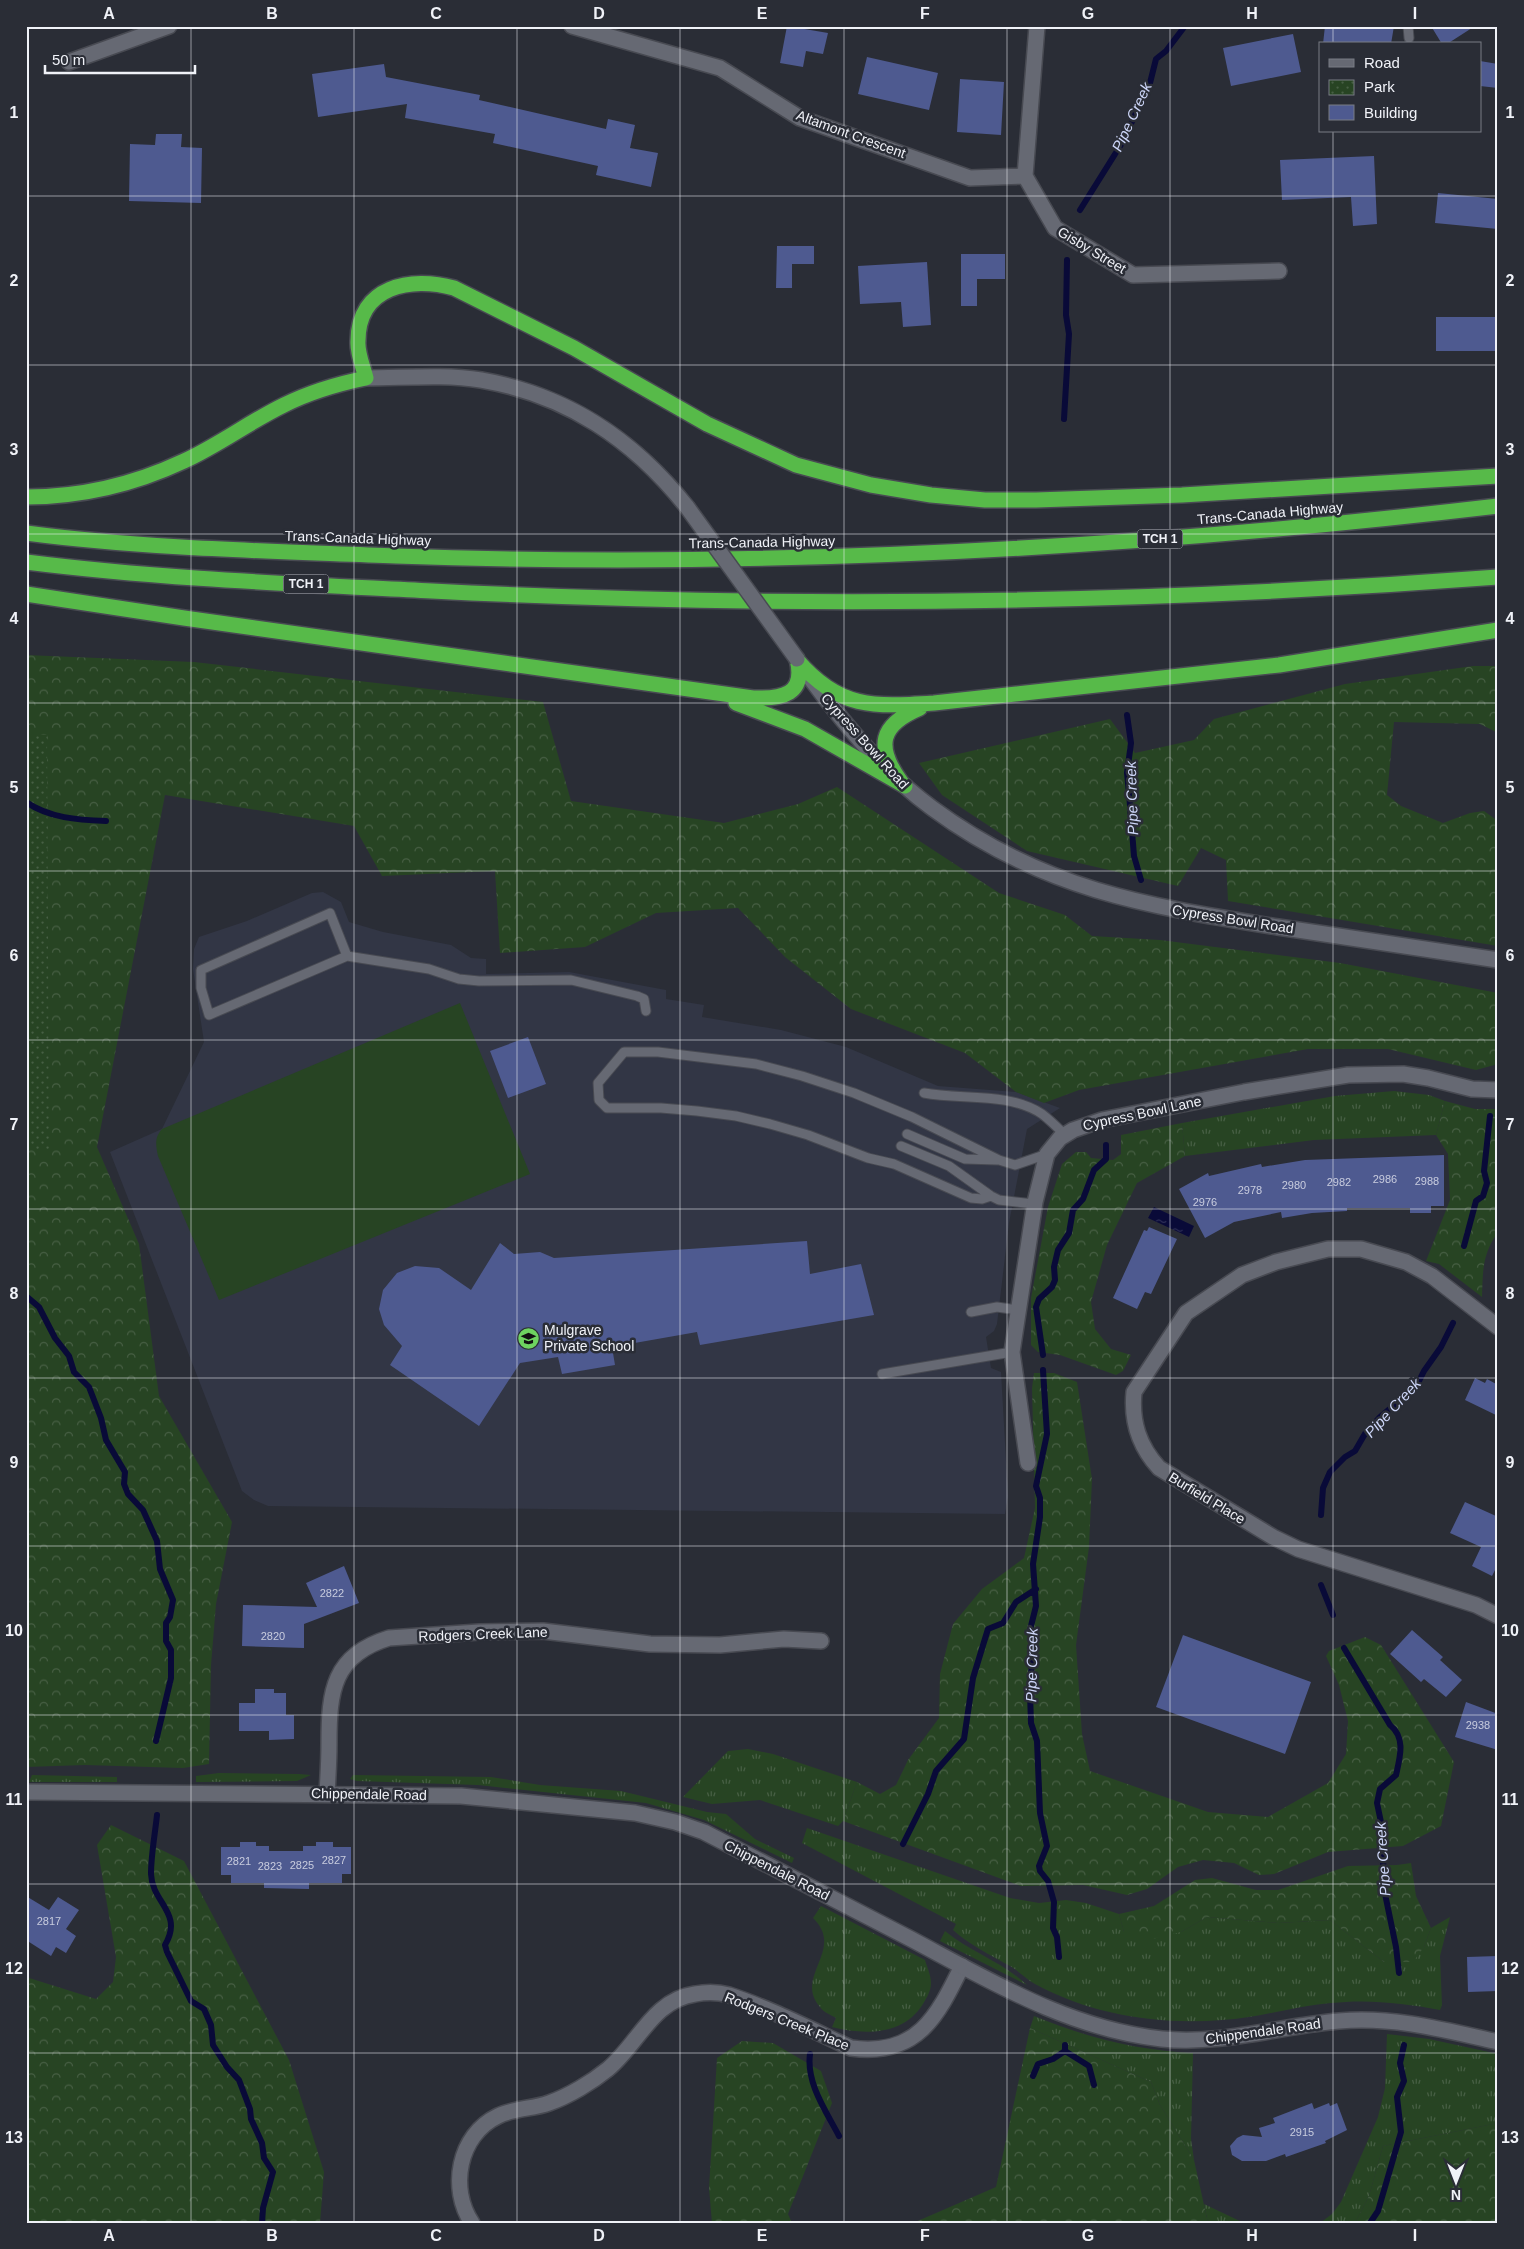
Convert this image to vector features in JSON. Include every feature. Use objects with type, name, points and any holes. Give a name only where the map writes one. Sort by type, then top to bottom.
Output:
[{"type":"highway","points":[[26,497],[72,494],[108,488],[146,476],[183,461],[283,406],[309,394],[366,378],[358,343],[358,327],[364,314],[373,301],[386,291],[401,284],[418,282],[436,283],[454,288],[574,348],[707,424],[796,465],[871,485],[931,495],[985,500],[1045,500],[1202,494],[1498,476]]},
{"type":"highway","name":"Trans-Canada Highway","points":[[26,533],[174,545],[474,559],[587,561],[810,558],[946,553],[1151,540],[1498,506]]},
{"type":"highway","name":"TCH 1","points":[[26,562],[162,575],[352,587],[596,598],[820,603],[1173,596],[1398,585],[1498,577]]},
{"type":"highway","points":[[26,594],[752,698],[783,696],[795,689],[799,682],[800,671],[797,659]]},
{"type":"highway","points":[[797,659],[820,683],[851,700],[884,706],[934,704],[1289,664],[1498,630]]},
{"type":"highway","points":[[690,688],[797,725],[905,786]]},
{"type":"highway","points":[[905,786],[889,764],[885,754],[884,742],[887,732],[902,717],[934,704]]},
{"type":"street","points":[[69,62],[169,26]]},
{"type":"street","name":"Altamont Crescent","points":[[572,26],[720,68],[800,118],[970,178],[1025,176]]},
{"type":"street","points":[[1025,176],[1037,26]]},
{"type":"street","name":"Gisby Street","points":[[1025,176],[1055,228],[1133,275],[1279,271]]},
{"type":"street","name":"Cypress Bowl Road","points":[[366,378],[441,377],[480,380],[517,388],[552,401],[590,419],[623,440],[648,462],[687,507],[846,724],[905,786],[956,825],[988,845],[1057,878],[1095,891],[1176,911],[1498,960]]},
{"type":"street","name":"Cypress Bowl Lane","points":[[1047,1154],[1065,1136],[1085,1124],[1244,1092],[1348,1075],[1403,1074],[1472,1089],[1498,1090]]},
{"type":"street","points":[[1028,1463],[1012,1352],[1034,1204],[1047,1154]]},
{"type":"street","name":"Burfield Place","points":[[1498,1326],[1432,1276],[1406,1262],[1362,1248],[1328,1248],[1276,1262],[1242,1275],[1186,1313],[1134,1392],[1132,1403],[1139,1438],[1150,1458],[1159,1468],[1248,1523],[1298,1549],[1476,1606],[1498,1616]]},
{"type":"street","name":"Rodgers Creek Lane","points":[[327,1793],[329,1712],[334,1685],[346,1664],[355,1654],[376,1642],[389,1638],[510,1631],[578,1634],[650,1644],[720,1645],[784,1640],[821,1641]]},
{"type":"street","name":"Chippendale Road","points":[[26,1792],[327,1793],[502,1799],[612,1810],[674,1822],[704,1832],[1026,1999],[1075,2020],[1143,2036],[1187,2040],[1232,2038],[1322,2023],[1370,2019],[1410,2023],[1498,2042]]},
{"type":"street","name":"Rodgers Creek Place","points":[[472,2223],[464,2211],[459,2196],[458,2180],[465,2150],[474,2135],[484,2124],[498,2115],[549,2104],[579,2088],[608,2068],[634,2042],[653,2016],[668,2003],[681,1997],[695,1994],[728,1994],[851,2048],[877,2049],[905,2041],[920,2032],[932,2020],[943,2004],[962,1966]]},
{"type":"lane","points":[[1408,26],[1409,38]]},
{"type":"lane","points":[[347,956],[330,913],[200,970],[205,1005],[209,1015],[347,956],[429,969],[458,979],[571,980],[644,999],[646,1011]]},
{"type":"lane","points":[[990,1196],[982,1199],[971,1198],[894,1164],[868,1158],[808,1136],[736,1116],[661,1108],[606,1108],[599,1100],[598,1083],[624,1052],[658,1052],[756,1064],[802,1076],[854,1093],[912,1117],[999,1160],[1015,1165],[1047,1154]]},
{"type":"lane","points":[[924,1093],[1014,1102],[1043,1115],[1065,1136]]},
{"type":"lane","points":[[907,1134],[965,1160],[999,1160]]},
{"type":"lane","points":[[901,1146],[949,1166],[990,1196],[999,1200],[1034,1204]]},
{"type":"lane","points":[[971,1312],[997,1307],[1018,1310]]},
{"type":"lane","points":[[882,1374],[1012,1352]]},
{"type":"shaded area","points":[[323,892],[341,902],[349,922],[383,932],[451,945],[471,958],[486,959],[486,974],[569,972],[666,990],[666,999],[704,1005],[702,1017],[781,1030],[846,1047],[938,1086],[1016,1092],[1060,1108],[1027,1129],[1009,1223],[997,1324],[994,1331],[986,1337],[991,1368],[1001,1372],[1008,1496],[1005,1514],[268,1506],[254,1500],[242,1491],[110,1152],[162,1129],[204,1042],[193,969],[194,949],[199,937],[247,921],[312,893]]},
{"type":"green space","points":[[26,655],[194,662],[543,702],[571,801],[724,823],[798,804],[837,787],[999,893],[1065,915],[1092,936],[1160,940],[1340,963],[1498,993],[1498,1064],[1476,1070],[1388,1049],[1308,1049],[1079,1090],[1044,1103],[1016,1092],[965,1053],[851,1009],[785,957],[738,908],[656,913],[585,947],[500,953],[495,871],[382,876],[354,826],[165,795],[97,1147],[139,1244],[159,1396],[232,1522],[216,1604],[211,1665],[209,1764],[183,1768],[85,1765],[26,1767]]},
{"type":"green space","points":[[1473,666],[1498,666],[1498,733],[1480,724],[1394,722],[1387,795],[1401,806],[1443,823],[1470,813],[1484,811],[1498,821],[1498,946],[1228,901],[1226,860],[1201,848],[1178,886],[1027,851],[942,795],[919,763],[1110,719],[1135,753],[1194,740],[1214,719],[1345,684]]},
{"type":"green space","points":[[26,735],[47,735],[49,1150],[26,1150]]},
{"type":"green space","points":[[460,1003],[530,1174],[219,1300],[158,1156],[156,1145],[159,1132],[162,1129]]},
{"type":"green space","points":[[1394,1091],[1429,1095],[1445,1101],[1436,1135],[1314,1140],[1185,1156],[1182,1123],[1335,1096]]},
{"type":"green space","points":[[1445,1101],[1475,1109],[1498,1109],[1498,1232],[1486,1256],[1483,1271],[1482,1297],[1439,1264],[1426,1261],[1450,1200],[1448,1154],[1436,1135]]},
{"type":"green space","points":[[1182,1123],[1185,1156],[1137,1183],[1107,1245],[1091,1302],[1095,1329],[1111,1349],[1131,1355],[1123,1371],[1116,1375],[1060,1355],[1038,1352],[1031,1345],[1031,1298],[1048,1207],[1062,1164],[1076,1152],[1086,1152],[1091,1158],[1113,1160],[1121,1154],[1121,1135]]},
{"type":"green space","points":[[1034,1373],[1054,1373],[1077,1382],[1092,1479],[1089,1547],[1076,1645],[1082,1734],[1090,1771],[1208,1812],[1268,1817],[1328,1783],[1346,1754],[1348,1721],[1339,1685],[1326,1656],[1329,1651],[1365,1637],[1381,1645],[1454,1762],[1441,1826],[1403,1846],[1328,1852],[1274,1874],[1259,1875],[1234,1863],[1203,1860],[1178,1867],[1147,1889],[1127,1895],[1083,1885],[1021,1886],[843,1821],[857,1782],[880,1794],[896,1785],[908,1760],[939,1718],[940,1674],[953,1624],[982,1589],[1024,1558],[1035,1508],[1032,1388]]},
{"type":"green space","points":[[748,1749],[773,1754],[857,1782],[843,1821],[838,1826],[760,1800],[712,1804],[683,1797],[728,1751]]},
{"type":"green space","points":[[219,1773],[311,1775],[297,1781],[196,1782],[196,1776]]},
{"type":"green space","points":[[32,1775],[117,1777],[117,1782],[29,1782]]},
{"type":"green space","points":[[353,1775],[491,1777],[540,1785],[621,1791],[707,1812],[726,1814],[755,1839],[794,1858],[792,1863],[704,1820],[646,1803],[478,1785],[357,1781],[350,1779]]},
{"type":"green space","points":[[111,1825],[184,1861],[289,2060],[324,2172],[320,2223],[26,2223],[26,1977],[96,1999],[113,1982],[116,1957],[97,1845]]},
{"type":"green space","points":[[807,1828],[1010,1898],[1039,1903],[1066,1900],[1086,1903],[1119,1914],[1124,1932],[1181,1932],[1207,1917],[1278,1923],[1330,1920],[1384,1962],[1424,1947],[1431,1928],[1450,1917],[1440,1956],[1442,2005],[1440,2010],[1386,2002],[1359,2001],[1317,2005],[1236,2019],[1198,2021],[1150,2019],[1102,2010],[1057,1995],[1035,1984],[1013,1968],[980,1950],[953,1930],[956,1924],[802,1843]]},
{"type":"green space","points":[[1411,1863],[1416,1896],[1431,1928],[1424,1947],[1413,1962],[1384,1962],[1330,1920],[1278,1923],[1207,1917],[1181,1932],[1140,1942],[1124,1932],[1119,1914],[1154,1906],[1195,1880],[1212,1878],[1256,1890],[1278,1890],[1348,1866]]},
{"type":"green space","points":[[821,1906],[925,1960],[930,1977],[930,1989],[915,2015],[894,2027],[870,2032],[832,2027],[836,2018],[820,2007],[813,1996],[812,1985],[823,1952],[822,1930],[813,1918]]},
{"type":"green space","points":[[945,1931],[1008,1970],[1027,1985],[940,1941]]},
{"type":"green space","points":[[1034,2016],[1073,2031],[1112,2042],[1151,2049],[1193,2053],[1191,2139],[1194,2160],[1160,2105],[1151,2082],[1030,2028]]},
{"type":"green space","points":[[1030,2028],[1151,2082],[1160,2105],[1194,2160],[1208,2223],[913,2223],[996,2187]]},
{"type":"green space","points":[[1387,2034],[1429,2039],[1498,2054],[1498,2123],[1383,2146],[1369,2196],[1355,2223],[1320,2223],[1332,2214],[1341,2202],[1378,2117],[1385,2088]]},
{"type":"green space","points":[[742,2041],[773,2043],[821,2071],[832,2103],[788,2214],[792,2223],[712,2223],[709,2188],[717,2058]]},
{"type":"green space","points":[[1498,2123],[1498,2223],[1355,2223],[1369,2196],[1383,2146]]},
{"type":"green space","points":[[1204,2204],[1244,2223],[1208,2223]]},
{"type":"water","points":[[1154,1207],[1194,1226],[1189,1237],[1148,1218]]},
{"type":"building","points":[[787,26],[828,33],[823,54],[806,51],[803,67],[780,63]]},
{"type":"building","points":[[1325,26],[1394,26],[1391,42],[1323,42]]},
{"type":"building","points":[[1431,26],[1475,26],[1450,42],[1441,42]]},
{"type":"building","points":[[1293,34],[1301,72],[1231,86],[1223,48]]},
{"type":"building","points":[[867,57],[938,73],[929,110],[858,94]]},
{"type":"building","points":[[1482,61],[1498,64],[1498,88],[1482,86]]},
{"type":"building","points":[[384,64],[386,77],[480,95],[479,100],[606,129],[608,119],[635,125],[630,148],[658,153],[651,187],[596,175],[598,166],[493,143],[495,134],[405,118],[407,104],[318,117],[312,74]]},
{"type":"building","points":[[960,79],[1004,82],[1001,135],[957,132]]},
{"type":"building","points":[[156,134],[182,134],[181,147],[202,148],[201,203],[129,201],[130,144],[155,145]]},
{"type":"building","points":[[1374,156],[1377,224],[1353,226],[1351,197],[1282,200],[1280,160]]},
{"type":"building","points":[[1438,193],[1498,199],[1498,229],[1435,223]]},
{"type":"building","points":[[777,246],[814,246],[814,264],[792,264],[792,288],[776,288]]},
{"type":"building","points":[[961,254],[1005,254],[1005,279],[977,279],[977,306],[961,306]]},
{"type":"building","points":[[927,262],[931,325],[903,327],[901,302],[860,304],[858,266]]},
{"type":"building","points":[[1436,317],[1498,317],[1498,351],[1436,351]]},
{"type":"building","points":[[528,1037],[546,1084],[508,1098],[490,1051]]},
{"type":"building","points":[[1444,1155],[1444,1206],[1431,1206],[1431,1213],[1410,1213],[1410,1208],[1347,1208],[1347,1211],[1312,1213],[1282,1218],[1281,1212],[1234,1222],[1205,1238],[1179,1189],[1208,1173],[1209,1176],[1261,1164],[1262,1167],[1305,1160]]},
{"type":"building","points":[[1149,1227],[1177,1239],[1151,1294],[1145,1292],[1137,1309],[1113,1298],[1144,1230],[1147,1231]]},
{"type":"building","name":"Mulgrave Private School","points":[[807,1241],[810,1274],[861,1264],[874,1315],[700,1345],[697,1332],[612,1347],[615,1365],[562,1374],[558,1357],[520,1363],[479,1426],[390,1365],[402,1346],[384,1325],[379,1309],[383,1290],[397,1273],[415,1266],[439,1268],[471,1290],[500,1243],[514,1254],[540,1252],[554,1258]]},
{"type":"building","points":[[1475,1378],[1485,1383],[1487,1379],[1498,1385],[1498,1416],[1465,1400]]},
{"type":"building","points":[[1465,1502],[1496,1516],[1498,1512],[1498,1564],[1492,1576],[1472,1566],[1481,1547],[1450,1533]]},
{"type":"building","points":[[344,1566],[359,1603],[304,1624],[304,1648],[242,1646],[243,1605],[317,1607],[306,1583]]},
{"type":"building","points":[[1412,1630],[1443,1657],[1440,1660],[1462,1680],[1446,1697],[1424,1679],[1421,1682],[1390,1654]]},
{"type":"building","points":[[1183,1635],[1311,1682],[1285,1754],[1156,1707]]},
{"type":"building","points":[[255,1689],[274,1689],[274,1693],[286,1693],[286,1715],[294,1715],[294,1739],[269,1740],[269,1731],[239,1731],[239,1703],[255,1703]]},
{"type":"building","points":[[1466,1702],[1498,1714],[1498,1750],[1455,1737]]},
{"type":"building","points":[[240,1842],[256,1842],[256,1846],[269,1846],[269,1851],[303,1851],[303,1846],[316,1846],[316,1842],[333,1842],[333,1847],[351,1847],[351,1874],[342,1874],[342,1883],[309,1883],[309,1889],[264,1888],[264,1883],[231,1883],[231,1875],[221,1875],[221,1847],[240,1847]]},
{"type":"building","points":[[26,1896],[49,1910],[58,1897],[79,1910],[66,1929],[76,1936],[66,1953],[56,1947],[51,1956],[26,1940]]},
{"type":"building","points":[[1498,1956],[1498,1991],[1468,1992],[1467,1957]]},
{"type":"building","points":[[1312,2103],[1314,2109],[1329,2103],[1330,2106],[1337,2103],[1347,2130],[1325,2141],[1326,2143],[1286,2157],[1285,2154],[1266,2161],[1242,2161],[1232,2155],[1230,2146],[1237,2138],[1243,2135],[1262,2137],[1259,2128],[1275,2123],[1273,2118]]},
{"type":"waterway","name":"Pipe Creek","points":[[1080,210],[1122,143],[1150,83],[1156,59],[1166,51],[1185,26]]},
{"type":"waterway","name":"Pipe Creek","points":[[1064,419],[1069,334],[1066,315],[1067,260]]},
{"type":"waterway","name":"Pipe Creek","points":[[1127,715],[1131,743],[1127,773],[1134,856],[1141,880]]},
{"type":"waterway","points":[[26,802],[54,815],[74,819],[106,821]]},
{"type":"waterway","name":"Pipe Creek","points":[[1464,1246],[1476,1201],[1483,1196],[1487,1183],[1484,1171],[1490,1116]]},
{"type":"waterway","name":"Pipe Creek","points":[[1043,1355],[1036,1307],[1039,1299],[1052,1287],[1055,1280],[1054,1267],[1058,1250],[1069,1233],[1073,1210],[1083,1199],[1094,1170],[1106,1159],[1106,1145]]},
{"type":"waterway","points":[[26,1296],[39,1307],[55,1338],[69,1356],[74,1372],[89,1387],[101,1418],[106,1440],[125,1472],[124,1484],[128,1494],[143,1510],[157,1541],[160,1569],[173,1600],[170,1617],[166,1623],[166,1641],[171,1650],[171,1678],[156,1741]]},
{"type":"waterway","name":"Pipe Creek","points":[[1321,1515],[1323,1488],[1330,1472],[1345,1457],[1355,1451],[1366,1432],[1380,1417],[1416,1387],[1424,1371],[1441,1347],[1453,1323]]},
{"type":"waterway","name":"Pipe Creek","points":[[1043,1370],[1047,1434],[1036,1486],[1040,1498],[1040,1517],[1033,1564],[1036,1606],[1030,1630],[1033,1643],[1030,1693],[1031,1723],[1037,1741],[1040,1813],[1047,1846],[1039,1866],[1040,1871],[1048,1881],[1054,1902],[1053,1928],[1057,1937],[1059,1957]]},
{"type":"waterway","name":"Pipe Creek","points":[[1321,1585],[1333,1615]]},
{"type":"waterway","points":[[903,1844],[928,1794],[936,1771],[964,1739],[973,1678],[988,1629],[1003,1623],[1016,1602],[1036,1589]]},
{"type":"waterway","name":"Pipe Creek","points":[[1344,1648],[1390,1725],[1395,1730],[1400,1742],[1400,1755],[1396,1775],[1380,1789],[1377,1803],[1382,1827],[1384,1889],[1396,1947],[1399,1973]]},
{"type":"waterway","points":[[157,1815],[151,1874],[156,1893],[169,1916],[171,1924],[170,1934],[165,1945],[191,2001],[204,2009],[211,2025],[213,2045],[227,2067],[239,2080],[250,2109],[251,2119],[262,2143],[264,2158],[273,2172],[263,2208],[262,2223]]},
{"type":"waterway","points":[[1033,2076],[1038,2064],[1053,2059],[1065,2051],[1065,2045]]},
{"type":"waterway","name":"Pipe Creek","points":[[1370,2223],[1378,2211],[1401,2132],[1397,2097],[1404,2081],[1400,2063],[1404,2045]]},
{"type":"waterway","points":[[1065,2051],[1089,2066],[1094,2085]]},
{"type":"waterway","points":[[810,2054],[811,2076],[814,2086],[839,2136]]},
{"type":"place","name":"Mulgrave Private School","points":[[528,1338]]}]
